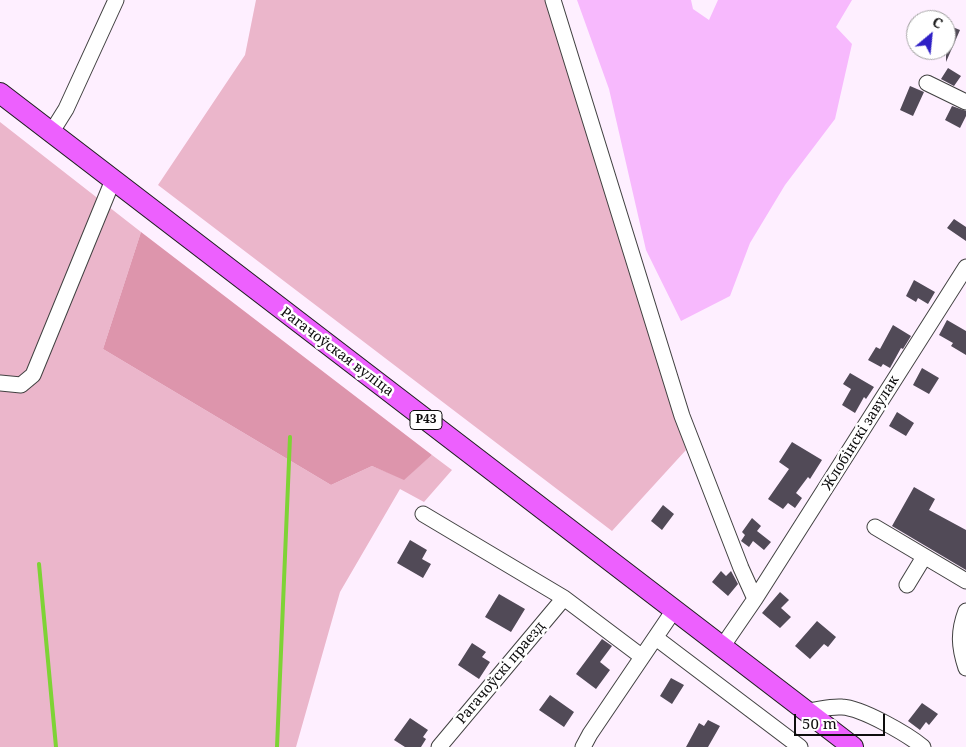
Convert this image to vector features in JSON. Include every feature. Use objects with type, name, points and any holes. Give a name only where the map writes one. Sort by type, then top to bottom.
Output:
[{"type":"main road","name":"Рагачоўская вуліца","points":[[0,93],[853,747]]},
{"type":"street","points":[[51,133],[66,109],[116,0]]},
{"type":"street","points":[[553,0],[682,416],[741,568],[756,599]]},
{"type":"street","points":[[927,83],[966,102]]},
{"type":"street","points":[[0,383],[21,385],[33,375],[113,180]]},
{"type":"street","name":"Жлобінскі завулак","points":[[722,647],[756,599],[966,267]]},
{"type":"street","points":[[423,514],[564,598],[641,656]]},
{"type":"street","points":[[875,527],[966,580]]},
{"type":"street","points":[[907,585],[924,557]]},
{"type":"street","name":"Рагачоўскі праезд","points":[[439,747],[564,598]]},
{"type":"street","points":[[583,747],[641,656],[656,638],[674,610]]},
{"type":"street","points":[[966,611],[960,627],[961,651],[966,668]]},
{"type":"street","points":[[656,638],[800,747]]},
{"type":"street","points":[[806,711],[842,707],[867,714],[915,740],[923,747]]},
{"type":"shaded area","points":[[256,0],[552,0],[686,450],[612,531],[158,185],[245,55]]},
{"type":"shaded area","points":[[0,122],[141,232],[103,349],[331,485],[372,466],[404,479],[432,455],[452,470],[424,502],[400,489],[340,592],[296,747],[0,747]]},
{"type":"shaded area","points":[[141,232],[432,455],[404,480],[372,466],[331,485],[103,349]]},
{"type":"sand","points":[[577,0],[691,0],[693,9],[709,20],[718,0],[852,0],[836,27],[852,44],[835,119],[785,185],[750,243],[730,296],[681,321],[646,250],[609,89]]},
{"type":"building","points":[[956,28],[960,30],[956,39]]},
{"type":"building","points":[[948,68],[961,76],[954,86],[941,79]]},
{"type":"building","points":[[910,86],[924,92],[913,116],[900,110]]},
{"type":"building","points":[[952,106],[966,111],[966,116],[960,128],[945,120]]},
{"type":"building","points":[[954,219],[966,227],[966,241],[947,228]]},
{"type":"building","points":[[914,280],[935,292],[928,304],[918,298],[916,302],[906,296]]},
{"type":"building","points":[[947,320],[966,331],[966,355],[951,346],[953,343],[939,335]]},
{"type":"building","points":[[893,325],[911,336],[903,349],[901,348],[890,368],[883,364],[881,367],[868,360],[876,347],[880,349]]},
{"type":"building","points":[[922,368],[939,378],[929,394],[913,385]]},
{"type":"building","points":[[850,373],[874,387],[866,399],[864,397],[855,413],[842,405],[851,389],[843,384]]},
{"type":"building","points":[[897,412],[914,423],[906,436],[889,426]]},
{"type":"building","points":[[792,442],[822,460],[810,479],[808,477],[796,493],[802,498],[795,508],[788,503],[783,509],[768,499],[789,469],[779,462]]},
{"type":"building","points":[[914,487],[935,499],[929,510],[966,530],[966,570],[892,526]]},
{"type":"building","points":[[663,505],[674,514],[662,530],[651,521]]},
{"type":"building","points":[[752,518],[761,526],[757,531],[771,542],[764,550],[753,541],[749,547],[741,541],[745,535],[742,532]]},
{"type":"building","points":[[410,540],[427,550],[422,559],[431,564],[423,578],[397,563]]},
{"type":"building","points":[[721,571],[726,576],[731,571],[738,584],[728,596],[712,582]]},
{"type":"building","points":[[780,592],[789,600],[781,608],[791,617],[780,628],[762,613]]},
{"type":"building","points":[[499,594],[525,609],[511,632],[485,617]]},
{"type":"building","points":[[817,621],[836,637],[828,647],[824,644],[810,659],[795,646]]},
{"type":"building","points":[[602,639],[612,646],[600,662],[610,670],[596,689],[576,674]]},
{"type":"building","points":[[472,643],[486,652],[482,657],[490,662],[479,679],[458,665]]},
{"type":"building","points":[[671,678],[684,685],[672,704],[660,696]]},
{"type":"building","points":[[550,695],[574,712],[564,727],[539,710]]},
{"type":"building","points":[[922,703],[938,714],[929,725],[926,722],[920,730],[908,721]]},
{"type":"building","points":[[410,718],[428,730],[423,737],[426,739],[421,747],[405,747],[394,740]]},
{"type":"building","points":[[708,720],[720,726],[708,747],[686,747],[699,723],[704,726]]},
{"type":"waterway","points":[[277,747],[290,437]]},
{"type":"waterway","points":[[39,564],[56,747]]}]
